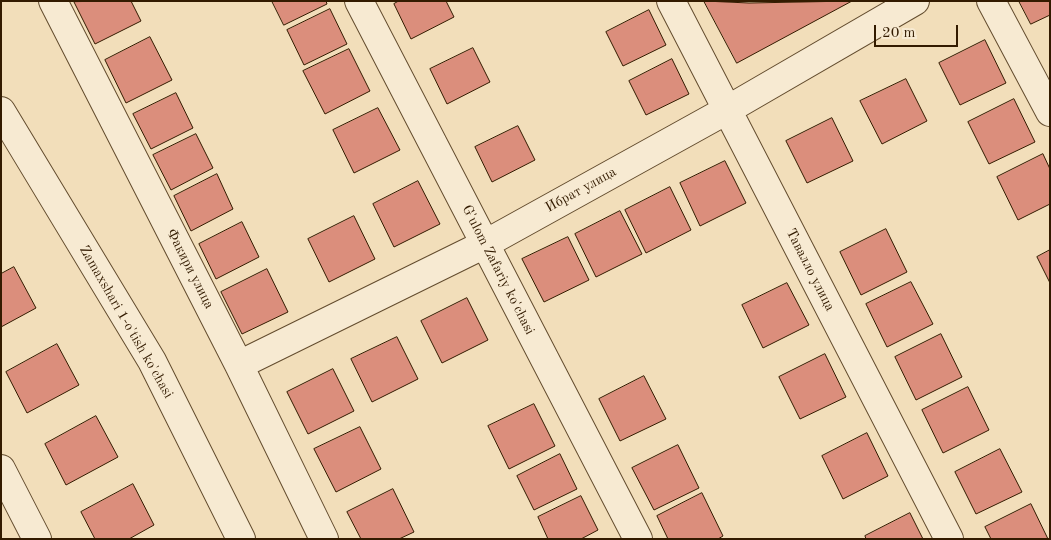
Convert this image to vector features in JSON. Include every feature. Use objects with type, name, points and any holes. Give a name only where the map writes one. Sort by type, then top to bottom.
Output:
[{"type":"street","name":"Факири улица","points":[[53,1],[239,364],[324,539]]},
{"type":"street","name":"G'ulom Zafariy ko'chasi","points":[[359,1],[638,539]]},
{"type":"street","name":"Тавалло улица","points":[[671,1],[949,539]]},
{"type":"street","name":"Ибрат улица","points":[[239,364],[484,244],[727,110],[915,1]]},
{"type":"street","points":[[991,1],[1050,112]]},
{"type":"street","name":"Zamaxshari 1-o'tish ko'chasi","points":[[1,111],[152,361],[241,539]]},
{"type":"street","points":[[1,469],[37,539]]},
{"type":"building","points":[[131,1],[141,21],[95,44],[74,2]]},
{"type":"building","points":[[272,1],[326,1],[327,4],[284,25]]},
{"type":"building","points":[[399,1],[446,1],[454,17],[411,39],[394,4]]},
{"type":"building","points":[[704,1],[749,3],[852,1],[737,63]]},
{"type":"building","points":[[1019,1],[1050,1],[1050,15],[1031,24]]},
{"type":"building","points":[[330,9],[347,44],[304,65],[287,30]]},
{"type":"building","points":[[649,10],[666,45],[623,66],[606,32]]},
{"type":"building","points":[[150,37],[172,80],[126,103],[105,60]]},
{"type":"building","points":[[985,40],[1006,83],[960,105],[939,63]]},
{"type":"building","points":[[473,48],[490,82],[447,104],[430,69]]},
{"type":"building","points":[[349,49],[370,91],[325,114],[303,71]]},
{"type":"building","points":[[672,59],[689,94],[646,115],[629,81]]},
{"type":"building","points":[[906,79],[927,121],[882,144],[860,101]]},
{"type":"building","points":[[176,93],[193,128],[151,149],[133,114]]},
{"type":"building","points":[[1014,99],[1035,142],[989,164],[968,122]]},
{"type":"building","points":[[378,108],[400,150],[354,173],[333,130]]},
{"type":"building","points":[[832,118],[853,161],[807,183],[786,141]]},
{"type":"building","points":[[518,126],[535,160],[492,182],[475,147]]},
{"type":"building","points":[[196,134],[213,168],[171,190],[153,155]]},
{"type":"building","points":[[1043,154],[1050,169],[1050,204],[1018,220],[997,177]]},
{"type":"building","points":[[725,161],[746,203],[700,226],[680,183]]},
{"type":"building","points":[[217,174],[233,209],[191,231],[174,196]]},
{"type":"building","points":[[418,181],[440,224],[394,247],[373,204]]},
{"type":"building","points":[[670,187],[691,230],[646,253],[625,210]]},
{"type":"building","points":[[620,211],[642,254],[596,277],[575,234]]},
{"type":"building","points":[[354,216],[375,259],[329,282],[308,239]]},
{"type":"building","points":[[242,222],[259,257],[216,279],[199,244]]},
{"type":"building","points":[[886,229],[907,272],[861,295],[840,252]]},
{"type":"building","points":[[568,237],[589,280],[544,302],[522,259]]},
{"type":"building","points":[[1050,250],[1050,283],[1037,257]]},
{"type":"building","points":[[14,267],[36,308],[1,327],[1,274]]},
{"type":"building","points":[[267,269],[288,312],[242,334],[221,292]]},
{"type":"building","points":[[911,282],[933,324],[887,347],[866,304]]},
{"type":"building","points":[[787,283],[809,325],[763,348],[742,305]]},
{"type":"building","points":[[467,298],[488,340],[442,363],[421,321]]},
{"type":"building","points":[[941,334],[962,377],[916,400],[895,357]]},
{"type":"building","points":[[397,337],[418,379],[372,402],[351,359]]},
{"type":"building","points":[[57,344],[79,385],[27,413],[6,372]]},
{"type":"building","points":[[825,354],[846,397],[800,419],[779,377]]},
{"type":"building","points":[[333,369],[354,411],[308,434],[287,392]]},
{"type":"building","points":[[644,376],[666,419],[620,441],[599,399]]},
{"type":"building","points":[[968,387],[989,430],[943,453],[922,410]]},
{"type":"building","points":[[534,404],[555,446],[509,469],[488,426]]},
{"type":"building","points":[[96,416],[118,457],[66,485],[45,444]]},
{"type":"building","points":[[360,427],[381,469],[336,492],[314,449]]},
{"type":"building","points":[[867,433],[888,476],[843,499],[822,456]]},
{"type":"building","points":[[678,445],[699,488],[654,510],[632,468]]},
{"type":"building","points":[[1000,449],[1022,492],[976,514],[955,472]]},
{"type":"building","points":[[560,454],[577,489],[534,510],[517,476]]},
{"type":"building","points":[[133,484],[154,525],[129,539],[95,539],[81,512]]},
{"type":"building","points":[[393,489],[414,532],[399,539],[361,539],[347,512]]},
{"type":"building","points":[[702,493],[723,536],[718,539],[668,539],[657,516]]},
{"type":"building","points":[[581,496],[598,530],[581,539],[548,539],[538,517]]},
{"type":"building","points":[[1031,504],[1048,539],[991,539],[985,527]]},
{"type":"building","points":[[910,513],[923,539],[866,539],[865,536]]}]
